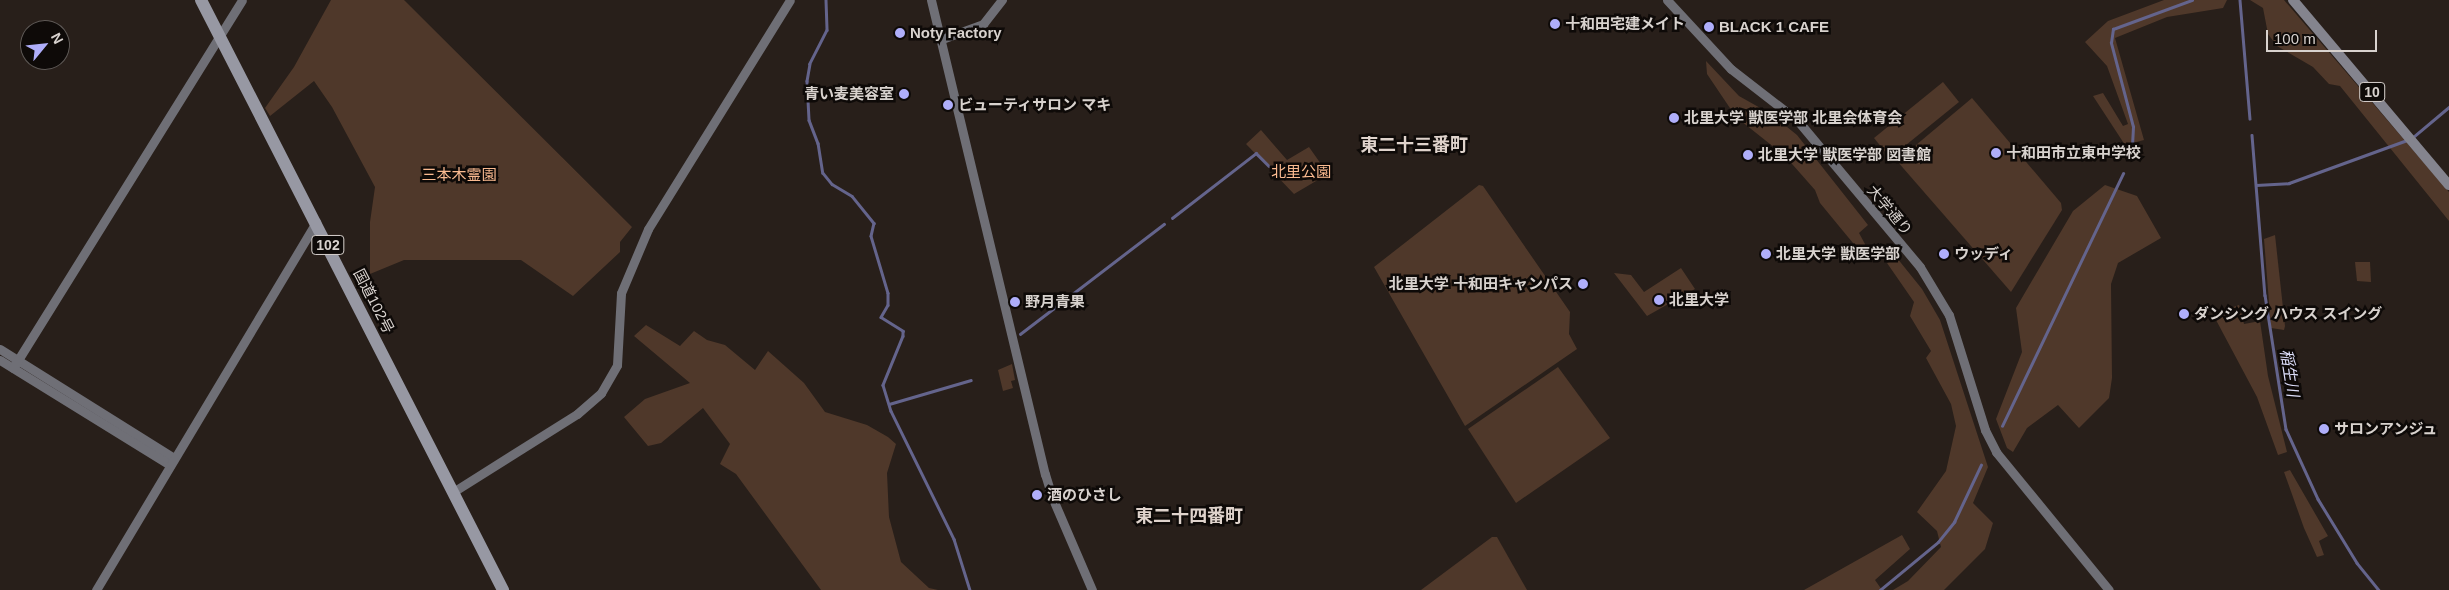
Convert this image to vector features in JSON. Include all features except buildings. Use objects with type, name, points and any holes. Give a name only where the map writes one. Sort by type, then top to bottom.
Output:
[{"type":"highway","name":"国道102号","points":[[201,0],[316,222],[502,590]]},
{"type":"main road","name":"10","points":[[2293,0],[2449,185]]},
{"type":"street","points":[[16,364],[242,0]]},
{"type":"street","points":[[453,492],[577,414],[601,393],[617,365],[621,293],[648,229],[790,0]]},
{"type":"street","points":[[930,0],[942,39],[1045,474],[1052,497],[1092,590]]},
{"type":"street","points":[[942,39],[983,24],[1002,0]]},
{"type":"street","name":"大学通り","points":[[1667,0],[1731,68],[1798,121],[1920,267],[1949,315],[1985,430],[1996,452],[2109,590]]},
{"type":"street","points":[[96,590],[316,222]]},
{"type":"street","points":[[0,349],[16,364],[172,461]]},
{"type":"street","points":[[0,360],[16,364]]},
{"type":"green space","name":"三本木霊園","points":[[331,0],[404,0],[632,227],[620,242],[620,252],[573,296],[521,260],[404,260],[370,274],[370,222],[375,187],[332,107],[314,81],[270,116],[265,108],[294,67]]},
{"type":"green space","points":[[2164,0],[2227,0],[2223,8],[2167,17],[2115,38],[2144,140],[2125,145],[2093,96],[2103,93],[2123,126],[2128,124],[2107,66],[2085,42],[2108,21]]},
{"type":"green space","points":[[2250,0],[2284,0],[2449,192],[2449,221],[2340,86],[2329,84],[2313,67],[2277,46],[2268,34],[2263,8]]},
{"type":"green space","points":[[1706,61],[1739,96],[1771,114],[1797,135],[1868,225],[1859,233],[1865,244],[1864,250],[1858,249],[1820,203],[1815,190],[1785,156],[1736,117],[1707,74]]},
{"type":"green space","points":[[1943,82],[1959,102],[1890,158],[1874,138]]},
{"type":"green space","points":[[1972,98],[2061,203],[2062,210],[2011,292],[1897,161]]},
{"type":"green space","name":"北里公園","points":[[1261,130],[1287,160],[1309,147],[1328,174],[1294,194],[1246,144]]},
{"type":"green space","points":[[1479,185],[1483,186],[1570,312],[1569,334],[1577,349],[1465,426],[1374,267]]},
{"type":"green space","points":[[2105,185],[2137,196],[2161,238],[2118,263],[2111,284],[2112,378],[2109,398],[2079,428],[2058,405],[2027,428],[2013,452],[2007,448],[1996,419],[2022,352],[2016,308],[2073,211]]},
{"type":"green space","points":[[2275,235],[2284,330],[2271,328],[2264,239]]},
{"type":"green space","points":[[1897,258],[1922,289],[1940,320],[1988,467],[1973,503],[1993,523],[1985,549],[1944,590],[1893,590],[1908,581],[1941,547],[1937,531],[1917,512],[1946,471],[1956,426],[1951,404],[1926,358],[1931,351],[1910,316],[1914,302],[1887,263]]},
{"type":"green space","points":[[2355,262],[2370,262],[2371,282],[2357,281]]},
{"type":"green space","points":[[1681,268],[1695,289],[1647,316],[1614,273],[1631,275],[1644,292]]},
{"type":"green space","points":[[2239,305],[2244,324],[2260,321],[2268,376],[2287,452],[2278,455],[2257,397],[2216,320],[2219,312]]},
{"type":"green space","points":[[646,325],[680,346],[694,331],[707,340],[725,345],[755,370],[768,351],[804,383],[825,412],[867,425],[896,444],[887,473],[889,517],[901,562],[929,588],[938,590],[821,590],[736,474],[720,464],[730,444],[703,408],[661,443],[648,446],[624,417],[645,399],[690,383],[634,336]]},
{"type":"green space","points":[[1012,364],[1015,380],[1011,381],[1013,388],[1003,391],[998,370]]},
{"type":"green space","points":[[1558,367],[1610,438],[1516,503],[1468,429]]},
{"type":"green space","points":[[2290,470],[2328,536],[2319,541],[2324,555],[2317,557],[2304,528],[2284,472]]},
{"type":"green space","points":[[1902,535],[1910,549],[1875,580],[1882,590],[1804,590]]},
{"type":"green space","points":[[1492,537],[1497,537],[1527,590],[1421,590]]},
{"type":"waterway","points":[[826,0],[827,30],[810,64],[807,81],[809,120],[818,143],[823,173],[832,184],[852,196],[874,223],[871,236],[888,293],[888,305],[881,317],[903,331],[903,336],[883,385],[891,411],[954,539],[970,590]]},
{"type":"waterway","points":[[2132,146],[2133,127],[2111,43],[2113,29],[2192,0]]},
{"type":"waterway","name":"稲生川","points":[[2240,0],[2250,119]]},
{"type":"waterway","points":[[2412,138],[2449,107]]},
{"type":"waterway","name":"稲生川","points":[[2252,135],[2265,295],[2286,429],[2318,499],[2357,563],[2379,590]]},
{"type":"waterway","points":[[2256,185],[2289,183],[2407,140]]},
{"type":"waterway","points":[[1172,218],[1256,153],[1269,166]]},
{"type":"waterway","points":[[2002,426],[2123,173]]},
{"type":"waterway","points":[[1020,334],[1164,224]]},
{"type":"waterway","points":[[889,404],[971,380]]},
{"type":"waterway","points":[[1880,590],[1938,542],[1954,522],[1981,465]]},
{"type":"place","name":"十和田宅建メイト","points":[[1555,24]]},
{"type":"place","name":"BLACK 1 CAFE","points":[[1709,27]]},
{"type":"place","name":"Noty Factory","points":[[900,33]]},
{"type":"place","name":"青い麦美容室","points":[[904,94]]},
{"type":"place","name":"ビューティサロン マキ","points":[[948,105]]},
{"type":"place","name":"北里大学 獣医学部 北里会体育会","points":[[1674,118]]},
{"type":"place","name":"十和田市立東中学校","points":[[1996,153]]},
{"type":"place","name":"北里大学 獣医学部 図書館","points":[[1748,155]]},
{"type":"place","name":"北里大学 獣医学部","points":[[1766,254]]},
{"type":"place","name":"ウッディ","points":[[1944,254]]},
{"type":"place","name":"北里大学 十和田キャンパス","points":[[1583,284]]},
{"type":"place","name":"北里大学","points":[[1659,300]]},
{"type":"place","name":"野月青果","points":[[1015,302]]},
{"type":"place","name":"ダンシング ハウス スイング","points":[[2184,314]]},
{"type":"place","name":"サロンアンジュ","points":[[2324,429]]},
{"type":"place","name":"酒のひさし","points":[[1037,495]]},
{"type":"district","name":"東二十三番町","points":[[1414,145]]},
{"type":"district","name":"東二十四番町","points":[[1189,516]]}]
